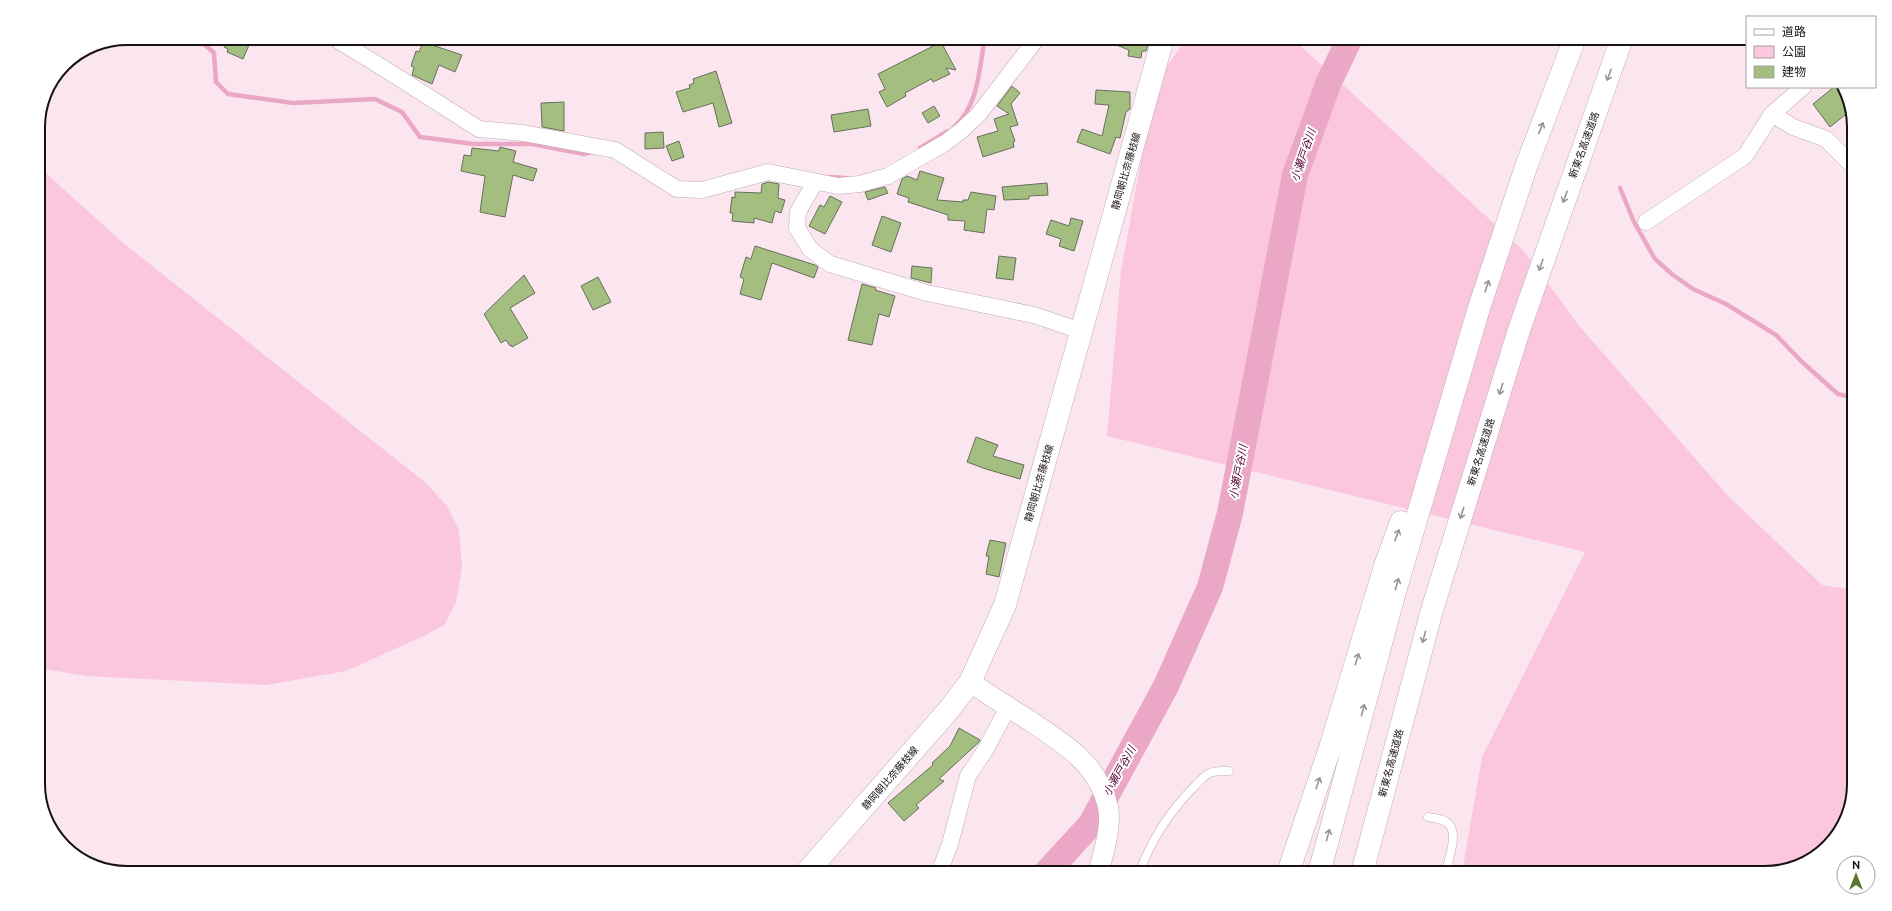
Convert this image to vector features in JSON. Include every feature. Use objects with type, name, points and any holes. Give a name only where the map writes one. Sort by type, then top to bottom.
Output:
[{"type":"main road","name":"静岡朝比奈藤枝線","points":[[812,866],[947,712],[970,682],[1005,605],[1161,45]]},
{"type":"main road","points":[[1321,866],[1396,588],[1479,308],[1526,164],[1572,45]]},
{"type":"main road","name":"新東名高速道路","points":[[1364,866],[1432,610],[1519,330],[1619,45]]},
{"type":"main road","points":[[1290,866],[1331,745],[1385,566],[1479,308]]},
{"type":"street","points":[[346,45],[479,129],[523,133],[615,150],[677,189],[702,190],[768,172],[838,186],[860,184],[888,176],[945,143],[962,130],[979,114],[1032,45]]},
{"type":"street","points":[[1646,222],[1745,156],[1772,114],[1802,88]]},
{"type":"street","points":[[1772,114],[1793,127],[1826,139],[1847,160]]},
{"type":"street","points":[[814,182],[798,212],[797,228],[810,249],[830,264],[928,293],[1034,315],[1081,331]]},
{"type":"street","points":[[970,682],[1069,747],[1092,774],[1102,791],[1108,808],[1106,844],[1100,866]]},
{"type":"street","points":[[942,866],[950,844],[968,776],[986,750],[1008,707]]},
{"type":"lane","points":[[1142,866],[1166,820],[1182,799],[1208,773],[1218,770],[1228,771]]},
{"type":"lane","points":[[1428,817],[1441,819],[1449,824],[1452,833],[1452,848],[1448,866]]},
{"type":"green space","points":[[1182,45],[1300,45],[1524,251],[1581,328],[1728,496],[1822,585],[1847,589],[1846,795],[1843,810],[1836,825],[1823,842],[1815,849],[1801,858],[1791,862],[1765,866],[1463,866],[1482,757],[1585,552],[1107,436],[1121,271],[1151,106],[1163,72]]},
{"type":"green space","points":[[45,172],[122,242],[426,483],[446,505],[459,530],[462,567],[456,602],[444,625],[424,636],[346,671],[266,685],[86,676],[45,669]]},
{"type":"building","points":[[225,45],[249,45],[243,59],[227,52],[228,49],[224,47]]},
{"type":"building","points":[[422,45],[432,45],[462,55],[455,72],[439,65],[432,84],[412,75],[414,67],[411,66],[416,51],[419,52]]},
{"type":"building","points":[[935,45],[943,45],[956,70],[946,68],[950,74],[933,82],[931,79],[905,93],[906,96],[887,107],[879,92],[885,89],[878,74]]},
{"type":"building","points":[[1116,45],[1148,45],[1146,51],[1142,51],[1141,58],[1128,56],[1129,50]]},
{"type":"building","points":[[716,71],[732,123],[719,127],[713,103],[683,112],[676,92],[690,88],[689,85],[694,83],[693,79]]},
{"type":"building","points":[[1012,86],[1020,93],[1011,104],[1018,125],[1010,127],[1015,141],[1013,142],[1014,147],[983,157],[977,137],[998,131],[994,119],[1009,114],[997,106]]},
{"type":"building","points":[[1833,88],[1837,88],[1843,101],[1846,114],[1830,127],[1813,104]]},
{"type":"building","points":[[1096,90],[1130,92],[1130,109],[1126,112],[1120,138],[1116,137],[1110,154],[1077,142],[1082,129],[1102,136],[1109,105],[1095,104]]},
{"type":"building","points":[[564,102],[564,131],[542,127],[541,103]]},
{"type":"building","points":[[934,106],[940,116],[928,123],[922,113]]},
{"type":"building","points":[[868,109],[871,126],[834,132],[831,115]]},
{"type":"building","points":[[663,132],[664,148],[645,149],[645,133]]},
{"type":"building","points":[[679,141],[684,157],[672,161],[666,146]]},
{"type":"building","points":[[500,147],[516,151],[513,162],[537,169],[533,181],[513,175],[505,217],[480,212],[485,176],[461,171],[464,155],[471,156],[472,148],[499,151]]},
{"type":"building","points":[[920,171],[944,178],[937,200],[963,202],[963,200],[968,200],[971,192],[996,196],[994,210],[987,209],[984,233],[964,230],[965,221],[948,220],[948,215],[908,202],[909,198],[897,194],[902,179],[907,176],[917,180]]},
{"type":"building","points":[[768,182],[779,184],[778,198],[785,200],[781,213],[775,211],[772,223],[754,218],[754,223],[732,221],[733,213],[730,213],[732,197],[735,198],[735,192],[761,193],[762,184]]},
{"type":"building","points":[[1047,183],[1048,195],[1029,196],[1029,199],[1004,200],[1002,187]]},
{"type":"building","points":[[885,187],[888,193],[868,200],[865,192]]},
{"type":"building","points":[[830,196],[842,202],[825,234],[809,226],[820,205],[824,207]]},
{"type":"building","points":[[882,216],[901,223],[891,252],[872,245]]},
{"type":"building","points":[[1071,218],[1083,221],[1074,251],[1059,246],[1061,239],[1046,234],[1051,220],[1069,226]]},
{"type":"building","points":[[755,246],[815,265],[818,267],[814,278],[772,263],[761,300],[740,294],[744,279],[740,277],[746,257],[751,259]]},
{"type":"building","points":[[999,256],[1016,258],[1013,280],[996,278]]},
{"type":"building","points":[[912,266],[932,268],[931,283],[911,278]]},
{"type":"building","points":[[524,275],[535,293],[510,308],[528,338],[512,347],[506,340],[501,343],[484,314]]},
{"type":"building","points":[[598,277],[611,302],[593,310],[581,286]]},
{"type":"building","points":[[862,284],[895,296],[889,317],[879,314],[872,345],[848,340]]},
{"type":"building","points":[[976,437],[998,445],[993,456],[1024,465],[1020,479],[967,462]]},
{"type":"building","points":[[990,540],[1006,543],[999,577],[986,574],[989,556],[986,556]]},
{"type":"building","points":[[959,728],[980,740],[979,742],[939,779],[944,781],[916,805],[919,808],[904,821],[888,803],[933,765],[932,763],[950,746]]},
{"type":"waterway","points":[[205,45],[214,53],[216,82],[228,94],[293,103],[375,99],[402,112],[420,137],[474,144],[532,144],[584,154],[592,152]]},
{"type":"waterway","points":[[954,127],[969,108],[973,98],[977,86],[984,45]]},
{"type":"waterway","name":"小瀬戸谷川","points":[[1052,866],[1091,824],[1166,686],[1210,587],[1230,513],[1295,175],[1329,82],[1347,45]]},
{"type":"waterway","points":[[920,148],[948,131]]},
{"type":"waterway","points":[[829,177],[846,178]]},
{"type":"waterway","points":[[1620,188],[1634,222],[1655,259],[1673,275],[1693,289],[1726,304],[1776,335],[1802,362],[1838,394],[1847,396]]}]
